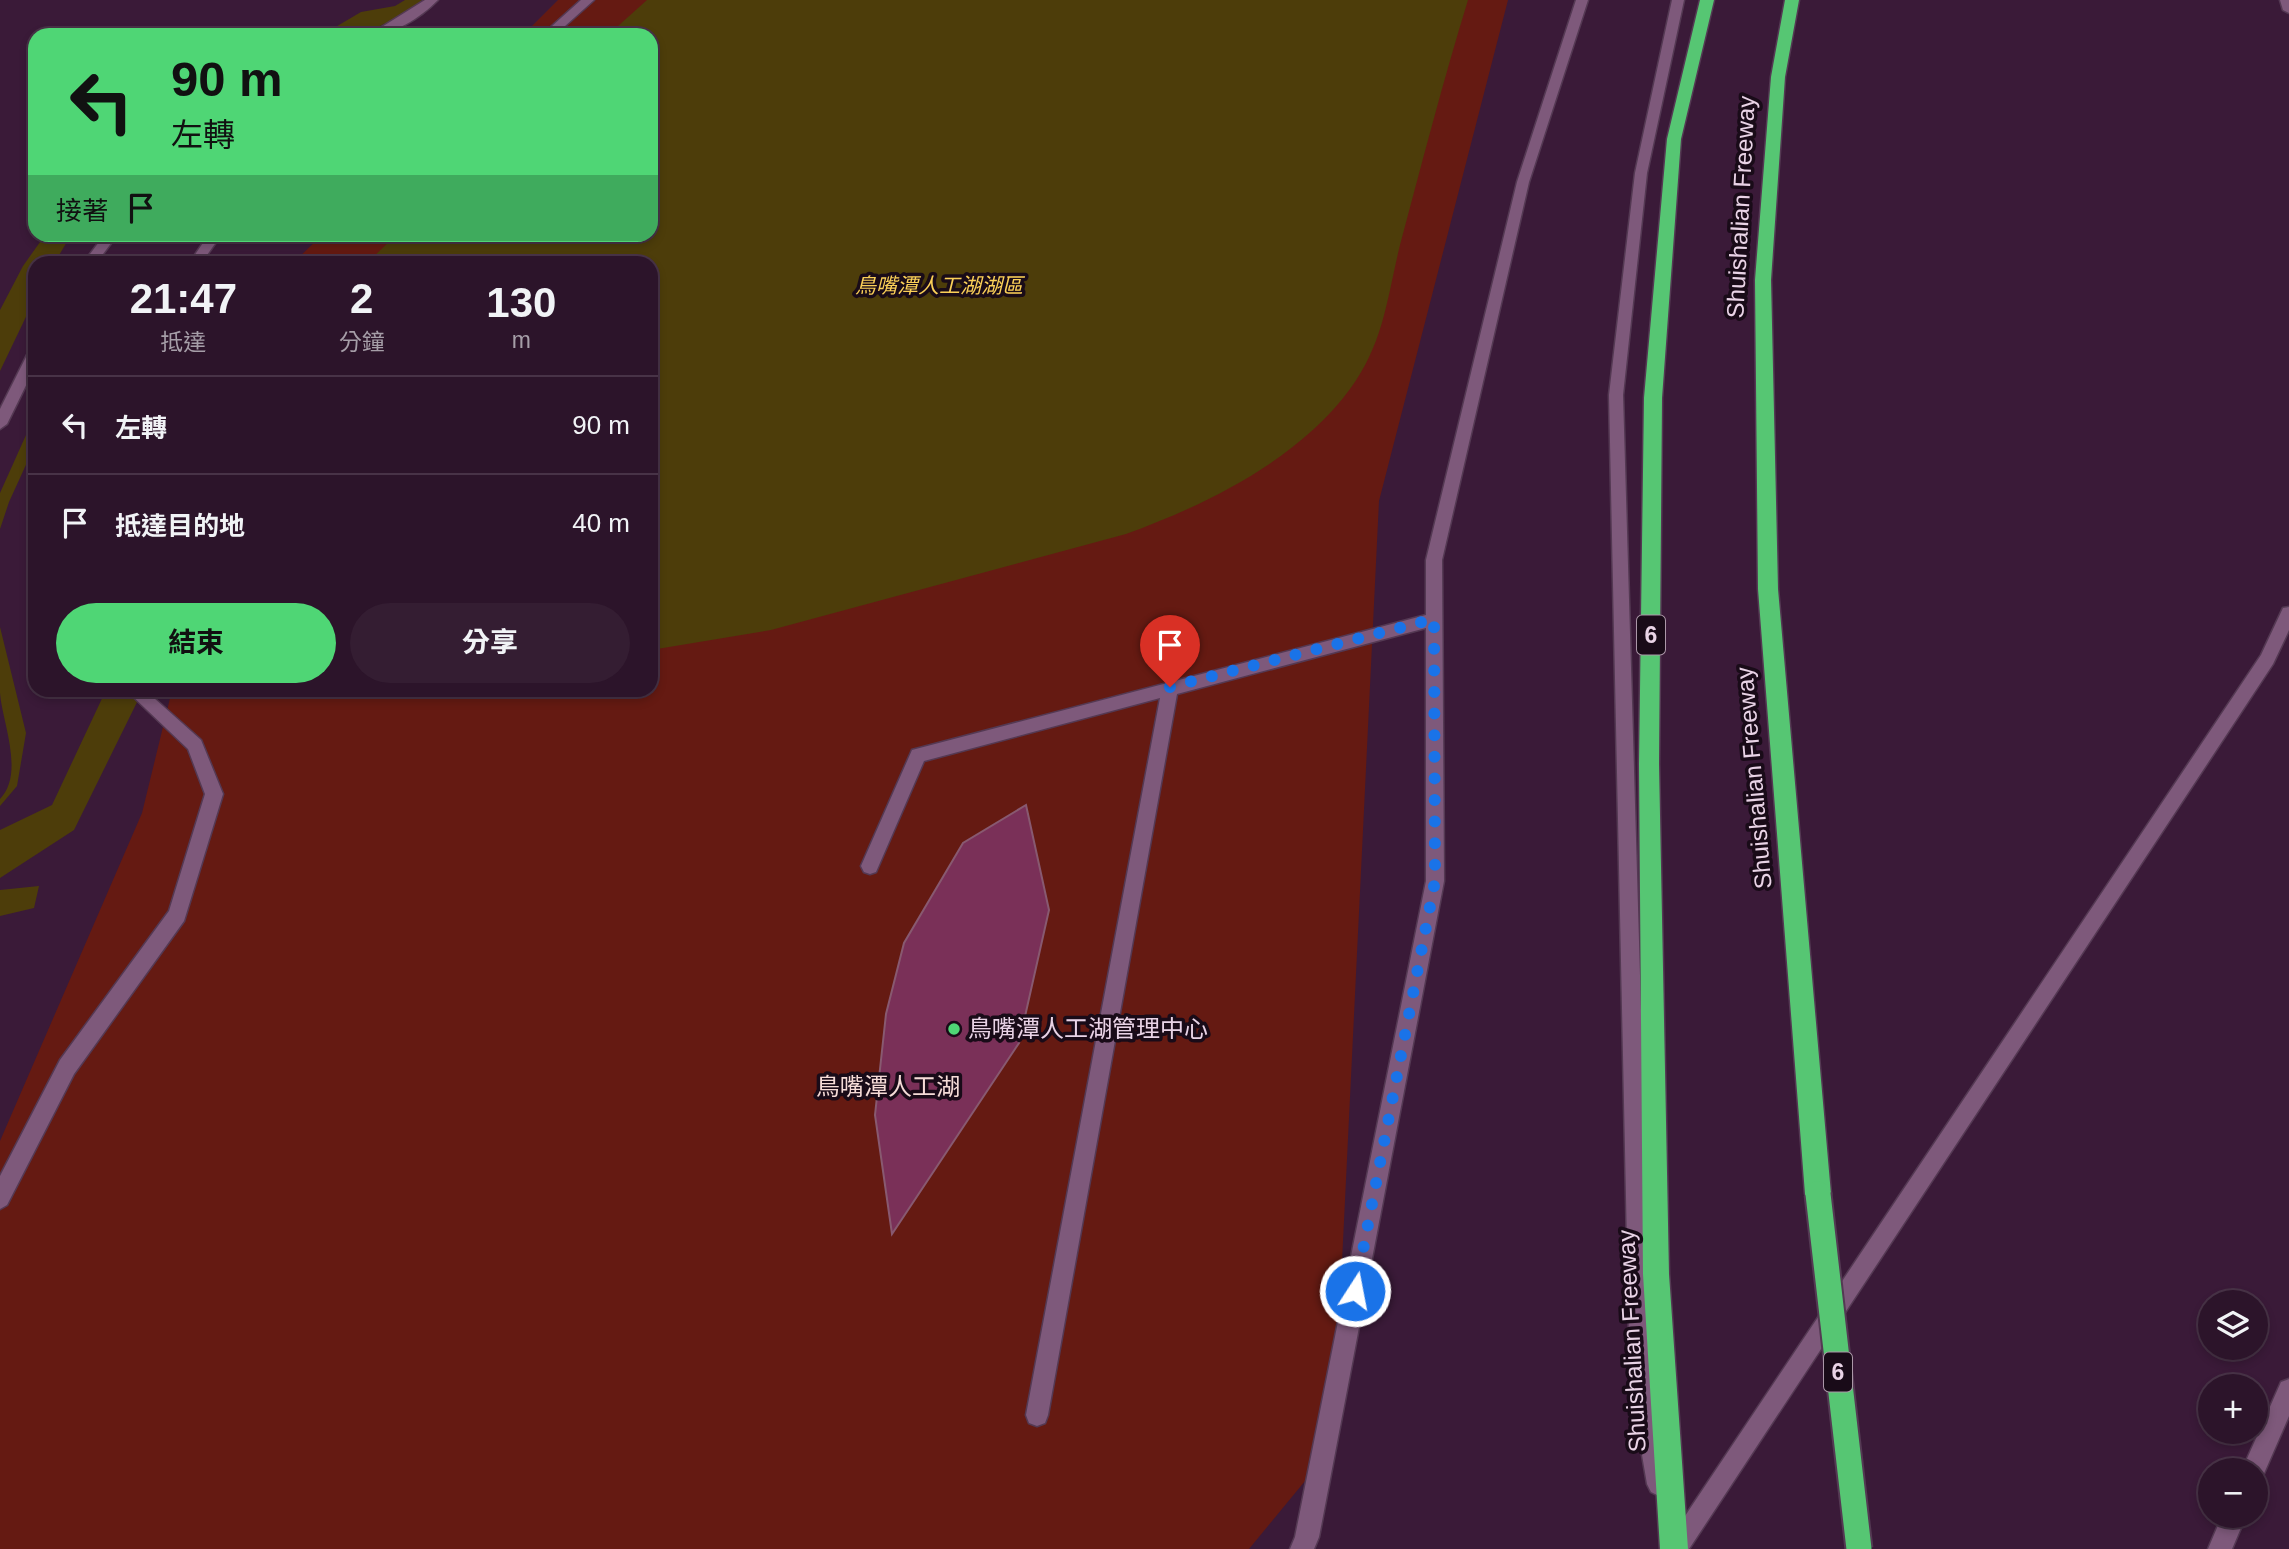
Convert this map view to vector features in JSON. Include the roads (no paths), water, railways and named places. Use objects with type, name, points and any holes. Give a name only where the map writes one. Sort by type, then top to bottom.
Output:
[{"type":"highway","name":"Shuishalian Freeway","points":[[1673,1549],[1656,1274],[1649,764],[1653,398],[1674,139],[1707,0]]},
{"type":"highway","name":"Shuishalian Freeway","points":[[1792,0],[1778,77],[1763,280],[1768,589],[1818,1194],[1859,1549]]},
{"type":"street","points":[[389,28],[432,0]]},
{"type":"street","points":[[556,28],[588,0]]},
{"type":"street","points":[[1302,1549],[1307,1537],[1435,881],[1434,560],[1517,209],[1581,0]]},
{"type":"street","points":[[1673,1549],[1641,1385],[1616,395],[1641,173],[1678,0]]},
{"type":"street","points":[[2286,0],[2289,10]]},
{"type":"street","points":[[95,256],[106,242]]},
{"type":"street","points":[[0,424],[28,367]]},
{"type":"street","points":[[1673,1549],[2266,659],[2289,613]]},
{"type":"street","points":[[870,866],[918,755],[1434,619]]},
{"type":"street","points":[[1037,1415],[1170,687]]},
{"type":"street","points":[[0,1198],[67,1067],[177,915],[214,794],[195,746],[142,697]]},
{"type":"street","points":[[2259,1458],[2289,1390]]},
{"type":"street","points":[[2220,1549],[2229,1528]]},
{"type":"water","points":[[405,0],[422,0],[406,13],[376,28],[334,28],[361,12],[395,6]]},
{"type":"water","name":"鳥嘴潭人工湖湖區","points":[[647,0],[1468,0],[1377,337],[1350,389],[1304,438],[1248,477],[1218,494],[1126,534],[771,630],[658,649],[658,256],[374,256],[389,242],[658,242],[658,28],[616,28]]},
{"type":"water","points":[[40,242],[67,242],[59,256],[30,256]]},
{"type":"water","points":[[28,259],[28,313],[0,371],[0,310]]},
{"type":"water","points":[[28,431],[28,460],[0,529],[0,493]]},
{"type":"water","points":[[0,627],[26,733],[17,786],[0,806],[0,799],[11,776],[12,762],[0,693]]},
{"type":"water","points":[[103,697],[140,697],[74,830],[0,878],[0,830],[52,805]]},
{"type":"water","points":[[39,886],[34,908],[0,916],[0,890]]},
{"type":"place","name":"鳥嘴潭人工湖管理中心","points":[[954,1029]]},
{"type":"park label","name":"鳥嘴潭人工湖","points":[[888,1087]]}]
